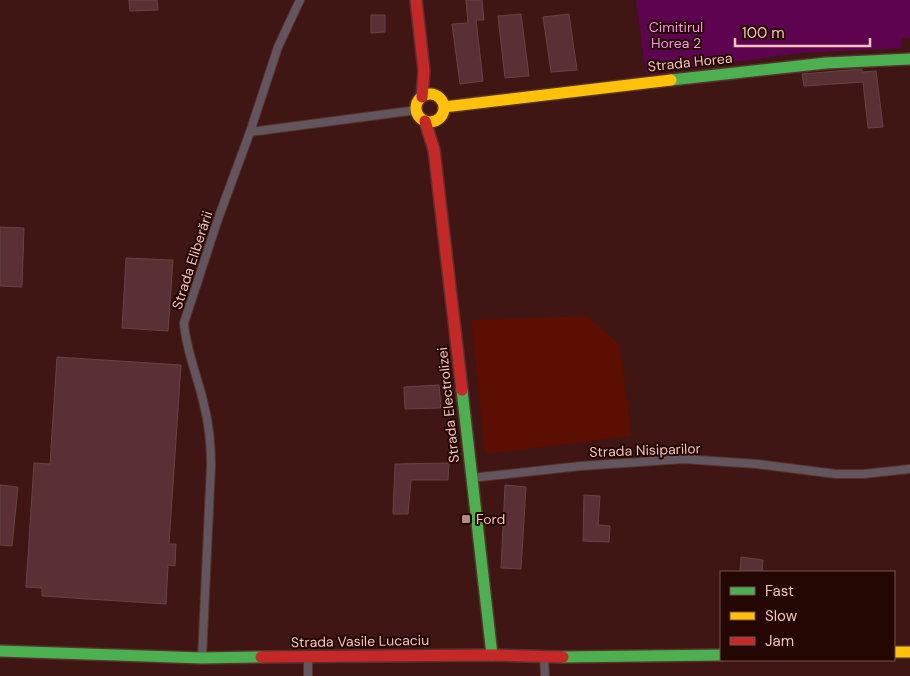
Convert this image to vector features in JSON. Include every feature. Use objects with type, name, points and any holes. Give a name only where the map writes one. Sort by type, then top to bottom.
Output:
[{"type":"street","name":"Strada Eliberării","points":[[202,658],[211,446],[205,406],[185,337],[184,323],[278,47],[300,0]]},
{"type":"street","points":[[416,0],[424,71],[422,97],[418,103],[417,110],[419,116],[425,121],[438,120],[443,114],[444,107],[441,100],[435,96],[427,95],[422,97]]},
{"type":"street","name":"Strada Horea","points":[[444,107],[804,65],[910,59]]},
{"type":"street","points":[[424,71],[435,96]]},
{"type":"street","points":[[250,132],[417,110]]},
{"type":"street","name":"Strada Electrolizei","points":[[434,150],[438,120]]},
{"type":"street","name":"Strada Electrolizei","points":[[425,121],[434,150],[492,655]]},
{"type":"street","name":"Strada Nisiparilor","points":[[471,478],[580,466],[683,459],[757,464],[836,474],[910,469]]},
{"type":"street","name":"Strada Vasile Lucaciu","points":[[0,651],[202,658],[720,655]]},
{"type":"street","points":[[895,652],[910,652]]},
{"type":"street","points":[[544,657],[545,676]]},
{"type":"street","points":[[308,658],[308,676]]},
{"type":"shaded area","points":[[587,316],[618,343],[623,366],[631,436],[485,454],[471,320]]},
{"type":"green space","name":"Cimitirul Horea 2","points":[[636,0],[910,0],[910,38],[901,38],[902,48],[801,53],[646,74]]},
{"type":"building","points":[[129,0],[157,0],[158,10],[130,11]]},
{"type":"building","points":[[466,0],[482,0],[484,20],[476,20],[483,81],[460,84],[452,24],[468,23]]},
{"type":"building","points":[[521,14],[529,76],[505,78],[498,16]]},
{"type":"building","points":[[569,14],[577,70],[551,72],[543,17]]},
{"type":"building","points":[[371,15],[385,15],[385,32],[371,33]]},
{"type":"building","points":[[862,69],[862,72],[876,71],[883,127],[868,128],[863,82],[804,86],[802,74]]},
{"type":"building","points":[[0,227],[24,228],[22,287],[0,286]]},
{"type":"building","points":[[126,258],[173,260],[168,331],[122,328]]},
{"type":"building","points":[[57,357],[181,365],[169,544],[176,544],[175,566],[168,565],[166,604],[42,596],[42,588],[26,587],[34,463],[50,464]]},
{"type":"building","points":[[439,385],[441,408],[405,409],[404,387]]},
{"type":"building","points":[[449,463],[448,480],[411,480],[408,514],[393,514],[395,464]]},
{"type":"building","points":[[0,485],[18,487],[12,546],[0,545]]},
{"type":"building","points":[[505,485],[526,487],[521,569],[501,568]]},
{"type":"building","points":[[584,495],[600,496],[598,525],[610,526],[609,542],[583,541]]},
{"type":"building","points":[[741,557],[763,560],[762,571],[740,571]]},
{"type":"traffic: fast","points":[[671,80],[826,63],[910,59]]},
{"type":"traffic: fast","points":[[462,390],[492,655]]},
{"type":"traffic: fast","points":[[0,651],[202,658],[261,657]]},
{"type":"traffic: fast","points":[[563,657],[720,655]]},
{"type":"traffic: slow","points":[[444,107],[671,80]]},
{"type":"traffic: slow","points":[[430,94],[440,98],[444,108],[440,118],[430,122],[420,118],[416,108],[420,98],[430,94]]},
{"type":"traffic: slow","points":[[895,652],[910,652]]},
{"type":"traffic: jam","points":[[416,0],[424,71],[422,97]]},
{"type":"traffic: jam","points":[[425,121],[434,150],[462,390]]},
{"type":"traffic: jam","points":[[261,657],[492,655],[563,657]]},
{"type":"place","name":"Ford","points":[[466,519]]}]
